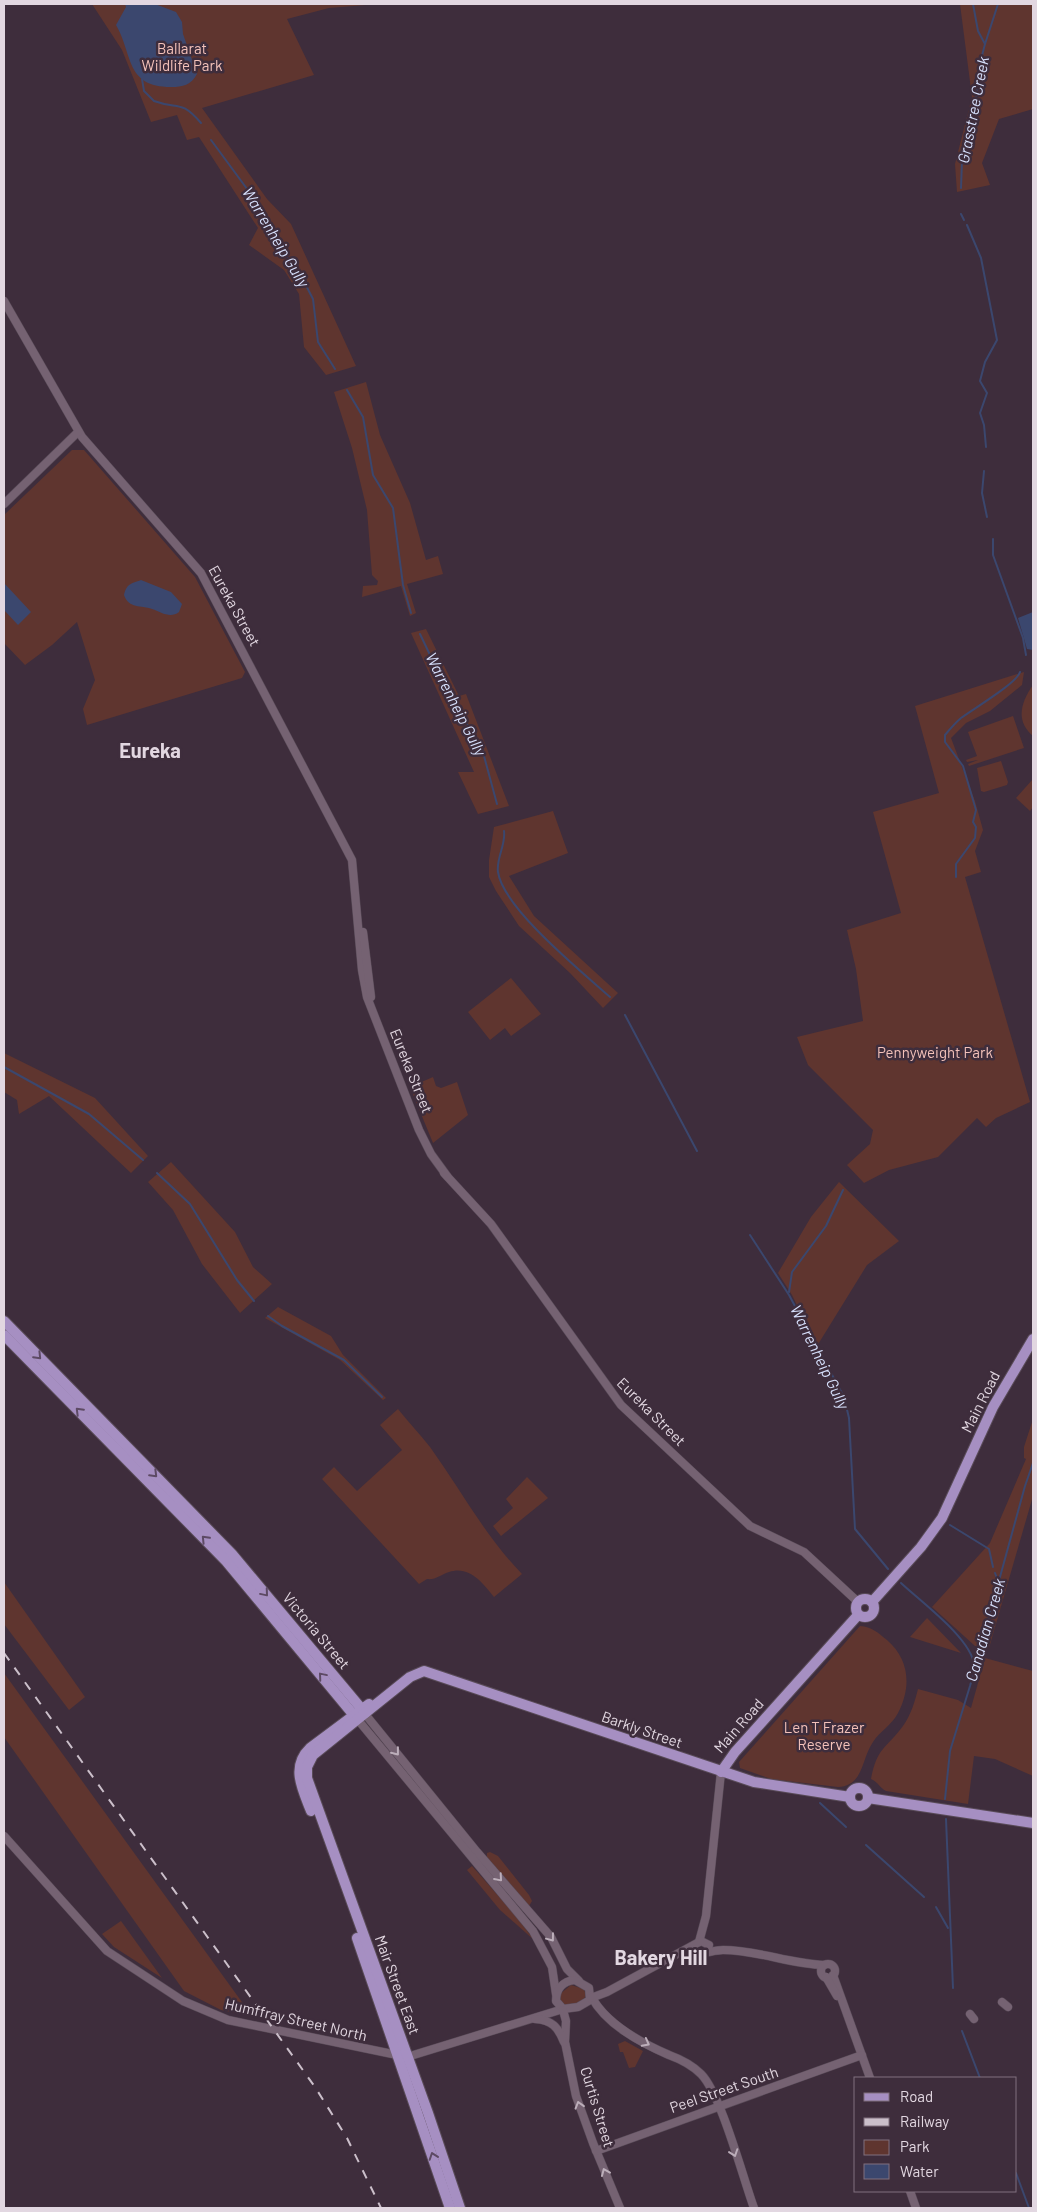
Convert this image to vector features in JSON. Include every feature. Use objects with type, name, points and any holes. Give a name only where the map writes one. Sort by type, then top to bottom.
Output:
[{"type":"main road","name":"Victoria Street","points":[[4,1321],[229,1557],[359,1714]]},
{"type":"main road","points":[[1033,1329],[1030,1334],[1033,1339]]},
{"type":"main road","name":"Victoria Street","points":[[4,1335],[229,1557]]},
{"type":"main road","name":"Main Road","points":[[872,1602],[920,1547],[942,1518],[993,1407],[1033,1339]]},
{"type":"main road","points":[[864,1599],[872,1602],[874,1609],[871,1615],[866,1618],[858,1615],[856,1608],[858,1602],[864,1599]]},
{"type":"main road","name":"Main Road","points":[[721,1772],[735,1752],[858,1615]]},
{"type":"main road","name":"Barkly Street","points":[[359,1714],[416,1672],[428,1671],[721,1772],[768,1785],[850,1797],[852,1803],[859,1806],[865,1804],[868,1798],[1033,1823]]},
{"type":"main road","name":"Mair Street East","points":[[359,1714],[313,1755],[302,1772],[403,2057],[460,2208]]},
{"type":"main road","name":"Mair Street East","points":[[403,2057],[450,2208]]},
{"type":"street","name":"Eureka Street","points":[[4,301],[78,432],[202,573],[352,860],[364,972],[376,1022],[419,1130],[431,1154],[447,1176],[491,1224],[621,1405],[750,1526],[804,1552],[858,1602]]},
{"type":"street","points":[[4,504],[78,432]]},
{"type":"street","name":"Victoria Street","points":[[359,1714],[549,1934],[557,1946],[567,1969],[579,1981]]},
{"type":"street","name":"Victoria Street","points":[[359,1714],[533,1932],[552,1967],[556,1994]]},
{"type":"street","name":"Main Road","points":[[703,1952],[709,1947],[703,1942],[721,1772]]},
{"type":"street","name":"Humffray Street North","points":[[4,1836],[107,1951],[183,2001],[211,2014],[251,2026],[403,2057],[563,2010]]},
{"type":"street","points":[[703,1942],[696,1947],[703,1952]]},
{"type":"street","points":[[612,1989],[599,1990],[588,1987],[579,1981],[566,1982],[556,1994],[557,2004],[563,2010],[582,2006],[592,1997],[612,1989],[703,1942],[803,1964],[826,1973],[849,2021],[870,2077]]},
{"type":"street","points":[[682,1952],[692,1950],[703,1952],[723,1950],[744,1952]]},
{"type":"street","points":[[588,1987],[601,2011],[624,2031],[674,2056],[698,2071],[709,2084],[754,2208]]},
{"type":"street","points":[[601,2011],[602,1998],[612,1989]]},
{"type":"street","name":"Humffray Street North","points":[[526,2020],[548,2008],[556,1994]]},
{"type":"street","name":"Curtis Street","points":[[563,2010],[566,2049],[576,2096],[620,2208]]},
{"type":"street","points":[[526,2020],[541,2019],[552,2023],[560,2034],[566,2049]]},
{"type":"street","name":"Peel Street South","points":[[596,2151],[862,2055]]},
{"type":"street","points":[[910,2192],[916,2208]]},
{"type":"green space","name":"Ballarat Wildlife Park","points":[[92,4],[378,4],[329,8],[287,19],[314,75],[202,108],[267,199],[291,224],[356,366],[326,375],[304,347],[299,294],[284,270],[249,245],[258,228],[199,137],[187,140],[177,115],[151,122],[122,50]]},
{"type":"green space","points":[[960,4],[1033,4],[1033,109],[999,119],[982,163],[990,185],[957,192],[955,164],[972,97]]},
{"type":"green space","points":[[366,382],[380,435],[410,503],[426,560],[438,556],[443,574],[407,584],[416,613],[410,616],[401,586],[362,597],[363,586],[377,585],[378,581],[372,575],[367,510],[352,448],[334,392]]},
{"type":"green space","points":[[72,450],[84,450],[195,577],[245,672],[242,678],[87,725],[83,709],[95,680],[77,622],[52,645],[25,665],[4,643],[4,515]]},
{"type":"green space","points":[[426,629],[459,696],[466,694],[509,806],[478,814],[458,772],[474,772],[411,633]]},
{"type":"green space","name":"Pennyweight Park","points":[[1024,672],[1022,685],[990,711],[966,723],[951,738],[975,801],[983,830],[975,851],[981,872],[965,877],[1030,1102],[996,1118],[986,1127],[977,1118],[938,1157],[889,1170],[864,1183],[847,1165],[870,1144],[873,1130],[808,1065],[797,1037],[863,1021],[856,969],[847,930],[901,913],[873,812],[939,793],[915,706]]},
{"type":"green space","points":[[1033,685],[1033,736],[1024,724],[1022,711],[1025,698]]},
{"type":"green space","points":[[1013,716],[1024,748],[969,766],[968,764],[978,760],[967,762],[966,760],[977,756],[968,732]]},
{"type":"green space","points":[[1001,761],[1008,782],[1007,785],[984,792],[981,791],[977,768]]},
{"type":"green space","points":[[1033,779],[1033,807],[1030,811],[1016,798]]},
{"type":"green space","points":[[553,811],[568,853],[509,876],[534,916],[618,993],[603,1008],[570,973],[519,926],[489,877],[489,860],[494,827]]},
{"type":"green space","points":[[511,978],[541,1014],[511,1036],[505,1028],[490,1040],[468,1012]]},
{"type":"green space","points":[[4,1053],[95,1098],[148,1156],[131,1173],[49,1096],[19,1114],[17,1100],[4,1092]]},
{"type":"green space","points":[[433,1077],[436,1086],[441,1088],[457,1082],[468,1115],[433,1143],[410,1087]]},
{"type":"green space","points":[[171,1162],[235,1232],[253,1267],[272,1284],[240,1313],[202,1264],[173,1210],[148,1182]]},
{"type":"green space","points":[[839,1182],[899,1241],[867,1265],[817,1346],[792,1295],[778,1273],[811,1217]]},
{"type":"green space","points":[[278,1307],[331,1336],[343,1355],[386,1398],[383,1400],[340,1360],[265,1318]]},
{"type":"green space","points":[[398,1409],[430,1447],[496,1544],[522,1574],[494,1597],[475,1577],[463,1571],[449,1572],[436,1578],[427,1579],[419,1584],[322,1479],[334,1467],[357,1491],[402,1450],[380,1425]]},
{"type":"green space","points":[[1033,1419],[1033,1496],[989,1648],[975,1646],[932,1607],[990,1543],[1026,1459],[1024,1458],[1024,1447]]},
{"type":"green space","points":[[527,1477],[548,1498],[501,1536],[493,1526],[513,1508],[506,1499]]},
{"type":"green space","points":[[4,1582],[85,1697],[69,1710],[4,1624]]},
{"type":"green space","points":[[927,1618],[961,1653],[910,1637]]},
{"type":"green space","name":"Len T Frazer Reserve","points":[[860,1626],[874,1630],[894,1647],[904,1664],[906,1683],[905,1693],[898,1713],[873,1742],[861,1770],[853,1782],[838,1787],[771,1779],[740,1768],[739,1762]]},
{"type":"green space","points":[[985,1658],[1033,1671],[1033,1776],[995,1759],[974,1756],[968,1804],[886,1791],[871,1779],[879,1754],[903,1726],[914,1703],[918,1689],[958,1700],[971,1708]]},
{"type":"green space","points":[[4,1673],[252,2016],[221,2010],[184,1991],[4,1737]]},
{"type":"green space","points":[[490,1852],[498,1856],[529,1895],[532,1901],[529,1906],[487,1858],[487,1853]]},
{"type":"green space","points":[[472,1866],[517,1917],[534,1940],[500,1910],[467,1870]]},
{"type":"green space","points":[[121,1921],[162,1978],[114,1947],[102,1934]]},
{"type":"green space","points":[[571,1985],[584,1989],[586,1996],[580,2003],[565,2005],[560,2001],[560,1994]]},
{"type":"green space","points":[[625,2041],[643,2051],[635,2067],[629,2068],[623,2052],[620,2052],[618,2044]]},
{"type":"water","points":[[125,4],[155,4],[176,12],[182,22],[183,34],[197,74],[192,81],[179,87],[156,86],[138,75],[116,25],[126,7]]},
{"type":"water","points":[[141,580],[171,592],[182,604],[179,612],[169,615],[129,603],[124,595],[127,588],[130,584]]},
{"type":"water","points":[[4,583],[31,612],[18,625],[4,610]]},
{"type":"water","points":[[1033,612],[1033,650],[1027,649],[1018,618]]},
{"type":"waterway","name":"Grasstree Creek","points":[[961,188],[962,160],[969,142],[971,118],[976,102],[979,67],[985,44],[978,31],[973,4]]},
{"type":"waterway","points":[[985,44],[998,4]]},
{"type":"waterway","name":"Warrenheip Gully","points":[[142,79],[144,91],[154,101],[179,106],[188,111],[201,123]]},
{"type":"waterway","name":"Warrenheip Gully","points":[[211,140],[253,197],[289,261],[300,274],[313,299],[318,342],[335,369]]},
{"type":"waterway","name":"Grasstree Creek","points":[[961,214],[964,220]]},
{"type":"waterway","name":"Grasstree Creek","points":[[967,225],[981,258],[997,340],[985,362],[980,381],[987,393],[980,413],[984,425],[986,447]]},
{"type":"waterway","name":"Warrenheip Gully","points":[[347,390],[363,417],[373,475],[393,508],[403,585],[411,613]]},
{"type":"waterway","name":"Grasstree Creek","points":[[984,471],[982,493],[987,517]]},
{"type":"waterway","name":"Grasstree Creek","points":[[993,539],[993,555],[1023,638],[1026,655]]},
{"type":"waterway","name":"Warrenheip Gully","points":[[420,634],[454,705],[481,745],[497,804]]},
{"type":"waterway","points":[[956,877],[956,864],[975,838],[976,827],[973,822],[976,810],[963,766],[945,742],[945,735],[961,718],[1011,683],[1020,672]]},
{"type":"waterway","name":"Warrenheip Gully","points":[[504,831],[504,841],[498,867],[503,887],[528,921],[545,939],[610,997]]},
{"type":"waterway","name":"Warrenheip Gully","points":[[625,1015],[697,1151]]},
{"type":"waterway","points":[[4,1067],[89,1114],[143,1160]]},
{"type":"waterway","points":[[157,1173],[190,1204],[237,1280],[254,1301]]},
{"type":"waterway","points":[[789,1292],[792,1272],[826,1226],[843,1190]]},
{"type":"waterway","name":"Warrenheip Gully","points":[[750,1235],[789,1295],[844,1397],[849,1418],[855,1529],[888,1569]]},
{"type":"waterway","points":[[268,1316],[282,1326],[344,1360],[382,1397]]},
{"type":"waterway","name":"Canadian Creek","points":[[945,1799],[950,1751],[1033,1463]]},
{"type":"waterway","points":[[950,1525],[989,1549],[993,1567]]},
{"type":"waterway","name":"Canadian Creek","points":[[995,1573],[998,1581]]},
{"type":"waterway","name":"Warrenheip Gully","points":[[901,1583],[955,1632],[971,1655],[974,1665]]},
{"type":"waterway","points":[[820,1803],[846,1827]]},
{"type":"waterway","name":"Canadian Creek","points":[[946,1819],[953,1988]]},
{"type":"waterway","points":[[866,1845],[924,1897]]},
{"type":"waterway","points":[[936,1907],[948,1928]]},
{"type":"waterway","name":"Canadian Creek","points":[[962,2031],[980,2077]]},
{"type":"waterway","name":"Canadian Creek","points":[[1017,2176],[1029,2208]]},
{"type":"railway","points":[[4,1653],[315,2087],[347,2138],[381,2208]]},
{"type":"district","name":"Eureka","points":[[150,751]]},
{"type":"district","name":"Bakery Hill","points":[[661,1958]]}]
